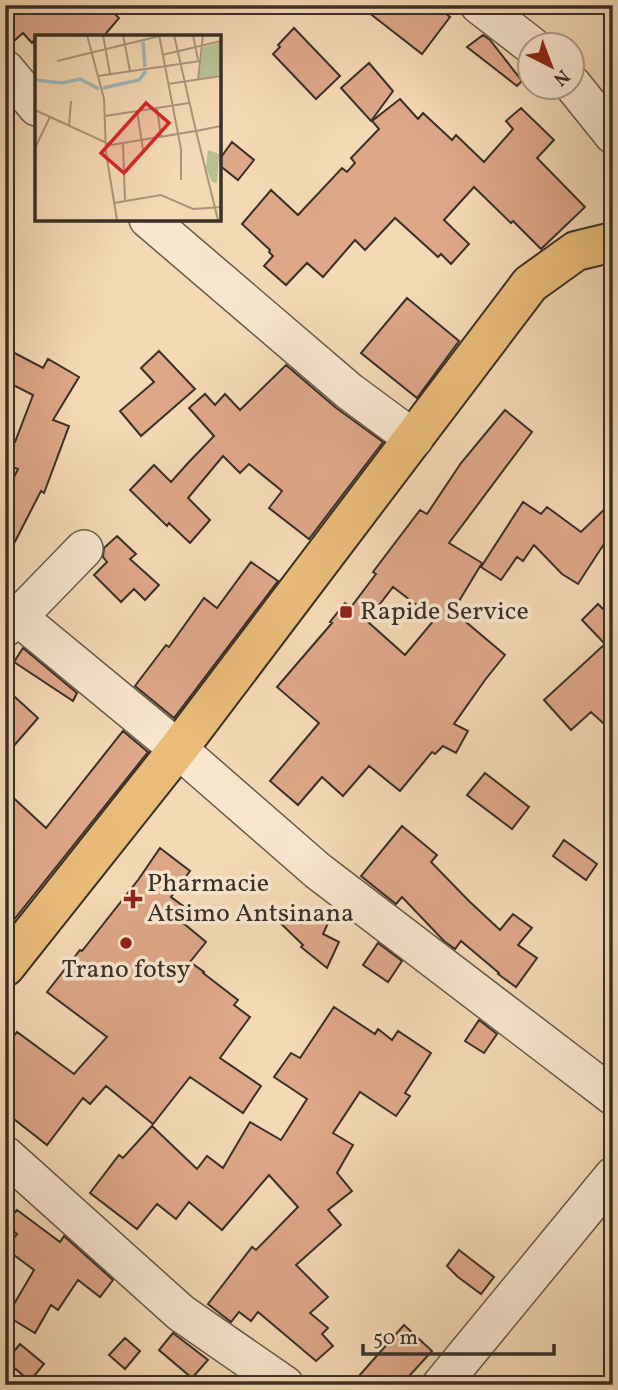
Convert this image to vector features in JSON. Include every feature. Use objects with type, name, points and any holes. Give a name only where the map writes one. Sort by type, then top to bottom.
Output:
[{"type":"main road","points":[[5,968],[178,749],[530,284],[576,251],[613,242]]},
{"type":"street","points":[[479,5],[516,34]]},
{"type":"street","points":[[5,69],[35,105]]},
{"type":"street","points":[[586,101],[613,135]]},
{"type":"street","points":[[149,220],[349,391],[414,439]]},
{"type":"street","points":[[85,549],[12,623],[178,749],[318,871],[613,1096]]},
{"type":"street","points":[[5,1155],[181,1313],[285,1385]]},
{"type":"street","points":[[441,1385],[613,1176]]},
{"type":"building","points":[[5,5],[105,5],[119,18],[105,35],[35,35],[32,43],[23,33],[5,49]]},
{"type":"building","points":[[359,5],[435,5],[450,17],[422,54]]},
{"type":"building","points":[[294,28],[340,76],[316,99],[273,54]]},
{"type":"building","points":[[483,35],[490,40],[516,73],[516,85],[467,47]]},
{"type":"building","points":[[369,63],[393,91],[371,121],[341,88]]},
{"type":"building","points":[[400,99],[418,119],[423,113],[452,140],[456,135],[484,162],[513,129],[506,121],[521,108],[554,140],[537,158],[585,207],[541,249],[474,187],[444,220],[469,244],[451,264],[441,254],[438,257],[395,218],[365,250],[355,240],[323,277],[307,263],[286,285],[264,266],[273,256],[270,250],[242,224],[271,190],[298,215],[342,168],[347,172],[355,163],[351,158],[379,129],[372,121]]},
{"type":"building","points":[[232,142],[254,160],[238,180],[220,166],[220,159]]},
{"type":"building","points":[[407,298],[459,341],[417,398],[361,353]]},
{"type":"building","points":[[5,348],[43,368],[48,359],[79,377],[53,420],[69,426],[44,493],[41,491],[5,561],[5,495],[18,469],[5,464],[5,457],[12,441],[15,442],[33,395],[5,381]]},
{"type":"building","points":[[159,351],[195,389],[141,436],[120,411],[154,382],[141,368]]},
{"type":"building","points":[[286,365],[335,407],[383,442],[309,539],[269,508],[282,491],[249,464],[240,473],[223,456],[188,498],[210,520],[190,543],[169,523],[167,526],[130,490],[154,465],[171,482],[214,436],[189,408],[205,394],[215,405],[225,394],[240,410]]},
{"type":"building","points":[[505,410],[532,432],[449,543],[482,563],[453,611],[505,655],[454,724],[468,731],[456,753],[443,746],[435,754],[432,752],[400,791],[369,766],[343,796],[322,777],[298,805],[270,781],[319,723],[277,687],[332,623],[330,622],[345,603],[351,607],[376,574],[373,572],[420,510],[427,514],[461,463]],"holes":[[[393,587],[435,619],[405,655],[367,621]]]},
{"type":"building","points":[[613,501],[613,530],[578,584],[562,574],[534,545],[523,561],[517,557],[501,580],[481,567],[523,502],[541,514],[547,507],[581,532]]},
{"type":"building","points":[[117,536],[136,554],[130,559],[159,585],[145,600],[134,589],[121,602],[94,575],[107,562],[103,557],[104,548]]},
{"type":"building","points":[[251,562],[278,581],[174,718],[135,686],[166,645],[169,647],[204,598],[217,608]]},
{"type":"building","points":[[598,604],[613,619],[613,732],[591,712],[571,730],[544,700],[605,644],[582,620]]},
{"type":"building","points":[[23,648],[77,693],[73,701],[14,662]]},
{"type":"building","points":[[5,688],[38,718],[5,756]]},
{"type":"building","points":[[123,731],[148,752],[5,931],[5,790],[46,828]]},
{"type":"building","points":[[485,773],[529,807],[512,829],[467,795]]},
{"type":"building","points":[[402,826],[437,855],[431,862],[500,930],[513,914],[532,928],[518,945],[537,958],[516,987],[461,941],[455,949],[444,941],[402,897],[396,904],[361,876]]},
{"type":"building","points":[[564,840],[597,864],[586,880],[553,856]]},
{"type":"building","points":[[160,848],[190,871],[171,897],[190,911],[182,922],[206,942],[190,962],[238,1000],[234,1005],[250,1017],[220,1058],[261,1086],[243,1113],[190,1077],[153,1124],[106,1086],[90,1104],[83,1098],[47,1145],[5,1112],[5,1047],[17,1032],[74,1074],[107,1037],[47,992],[138,880]]},
{"type":"building","points":[[315,909],[329,921],[323,934],[339,942],[327,968],[301,947],[303,945],[271,914],[274,910],[301,924]]},
{"type":"building","points":[[378,943],[402,961],[388,982],[363,965]]},
{"type":"building","points":[[334,1007],[375,1034],[378,1029],[392,1040],[398,1031],[431,1053],[405,1093],[410,1096],[396,1116],[360,1092],[333,1133],[353,1145],[337,1173],[352,1191],[328,1210],[341,1225],[296,1265],[328,1297],[310,1313],[328,1328],[322,1334],[333,1346],[316,1361],[258,1312],[251,1321],[239,1312],[231,1322],[208,1304],[252,1247],[256,1250],[298,1207],[269,1175],[222,1230],[189,1202],[176,1219],[157,1204],[137,1229],[90,1193],[119,1155],[123,1158],[152,1126],[197,1169],[207,1156],[223,1168],[250,1122],[281,1140],[307,1099],[274,1077],[291,1053],[300,1058]]},
{"type":"building","points":[[479,1020],[497,1034],[484,1053],[465,1041]]},
{"type":"building","points":[[17,1210],[60,1242],[64,1236],[113,1280],[100,1297],[78,1280],[58,1310],[51,1305],[35,1333],[7,1316],[34,1270],[6,1249],[17,1234],[5,1225]]},
{"type":"building","points":[[459,1250],[494,1277],[481,1294],[447,1266]]},
{"type":"building","points":[[404,1325],[432,1351],[401,1385],[351,1385]]},
{"type":"building","points":[[173,1333],[208,1360],[192,1378],[159,1350]]},
{"type":"building","points":[[125,1338],[140,1351],[125,1369],[109,1355]]},
{"type":"building","points":[[20,1344],[44,1364],[30,1381],[6,1361]]},
{"type":"place","name":"Rapide Service","points":[[346,612]]},
{"type":"place","name":"Pharmacie Atsimo Antsinana","points":[[133,899]]},
{"type":"place","name":"Trano fotsy","points":[[126,943]]}]
